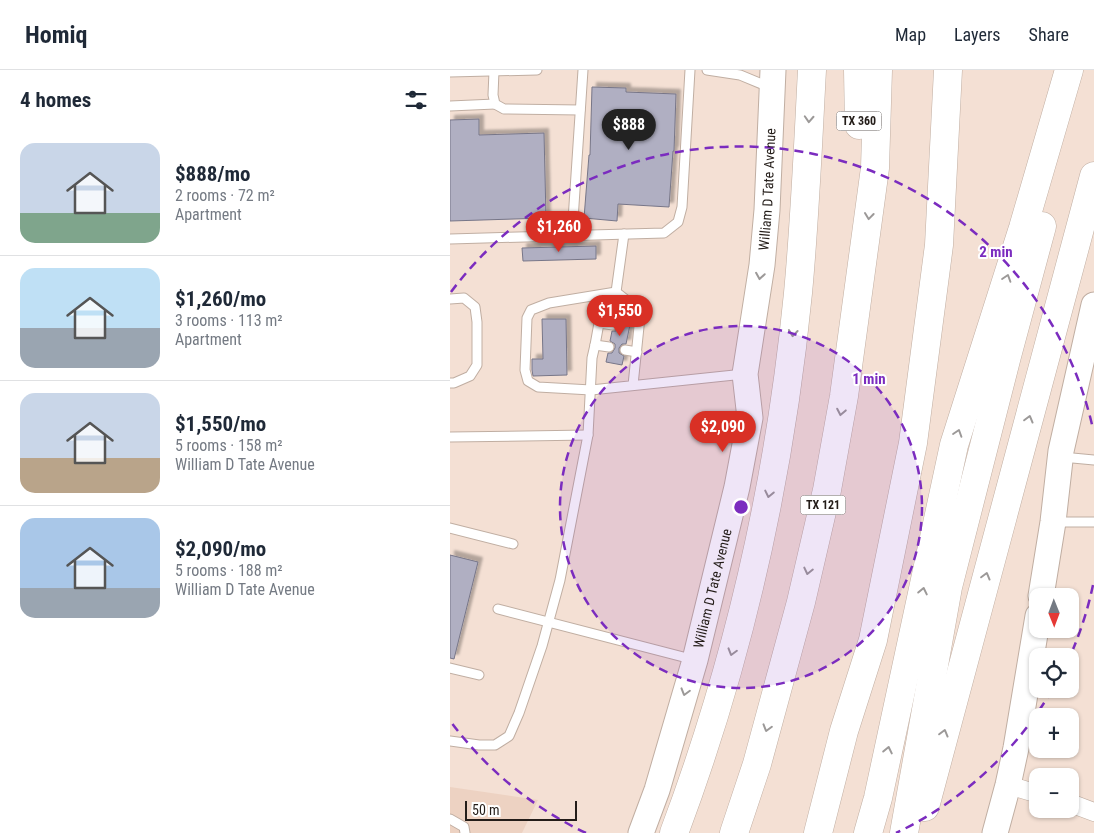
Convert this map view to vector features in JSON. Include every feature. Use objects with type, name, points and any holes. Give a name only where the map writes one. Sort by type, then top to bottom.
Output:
[{"type":"highway","points":[[674,833],[728,667],[754,569],[771,484],[798,293],[812,70]]},
{"type":"highway","name":"TX 360","points":[[858,70],[859,132],[875,168]]},
{"type":"highway","name":"TX 121","points":[[734,833],[757,764],[782,674],[827,490],[844,396],[875,168],[878,70]]},
{"type":"highway","points":[[818,833],[844,731],[873,640],[913,443],[939,245],[948,70]]},
{"type":"highway","points":[[868,833],[880,788],[954,445],[1023,228],[1069,70]]},
{"type":"highway","points":[[904,833],[948,588],[1007,356],[1084,70]]},
{"type":"highway","points":[[918,833],[1094,176]]},
{"type":"main road","name":"William D Tate Avenue","points":[[641,833],[656,790],[695,660],[737,487],[750,418],[745,374],[762,265],[767,210],[773,79]]},
{"type":"main road","points":[[1042,588],[1053,522],[1060,457],[1094,305]]},
{"type":"main road","points":[[994,833],[1008,786],[1016,748],[1034,638]]},
{"type":"street","points":[[1008,786],[1029,792]]},
{"type":"street","points":[[1079,806],[1094,812]]},
{"type":"lane","points":[[450,72],[537,70]]},
{"type":"lane","points":[[572,235],[583,70]]},
{"type":"lane","points":[[450,238],[664,233],[678,222],[682,207],[690,70]]},
{"type":"lane","points":[[708,70],[773,79]]},
{"type":"lane","points":[[494,71],[493,95],[495,104]]},
{"type":"lane","points":[[450,106],[495,104],[504,109],[580,110]]},
{"type":"lane","points":[[450,741],[495,745],[509,736],[522,705],[542,646],[560,580],[588,436],[592,358],[601,312],[616,292],[624,234]]},
{"type":"lane","points":[[633,385],[640,317],[634,306],[616,292],[549,303],[531,310],[527,318],[525,370],[528,381],[538,387],[591,390],[745,374]]},
{"type":"lane","points":[[450,298],[464,298],[475,307],[477,365],[470,376],[450,383]]},
{"type":"lane","points":[[599,323],[613,325]]},
{"type":"lane","points":[[629,328],[639,330]]},
{"type":"lane","points":[[595,345],[609,348]]},
{"type":"lane","points":[[625,350],[637,352]]},
{"type":"lane","points":[[450,437],[588,436]]},
{"type":"lane","points":[[1060,457],[1094,460]]},
{"type":"lane","points":[[1053,522],[1094,522]]},
{"type":"lane","points":[[450,528],[513,544]]},
{"type":"lane","points":[[498,609],[695,660]]},
{"type":"lane","points":[[450,668],[479,675]]},
{"type":"lane","points":[[450,819],[464,827],[465,833]]},
{"type":"shaded area","points":[[450,787],[538,800],[522,833],[450,833]]},
{"type":"building","points":[[592,87],[626,88],[626,92],[676,94],[674,151],[669,207],[618,204],[617,221],[584,218],[590,155]]},
{"type":"building","points":[[479,119],[479,135],[544,133],[546,218],[450,221],[450,120]]},
{"type":"building","points":[[596,246],[596,259],[523,261],[522,248]]},
{"type":"building","points":[[616,311],[632,315],[626,344],[622,344],[619,348],[619,353],[624,356],[622,365],[606,362],[608,353],[612,353],[615,348],[615,344],[610,341],[612,331],[616,331],[619,326],[619,322],[614,319]]},
{"type":"building","points":[[542,319],[566,319],[567,375],[533,376],[532,359],[543,359]]},
{"type":"building","points":[[450,555],[478,562],[454,659],[450,658]]}]
